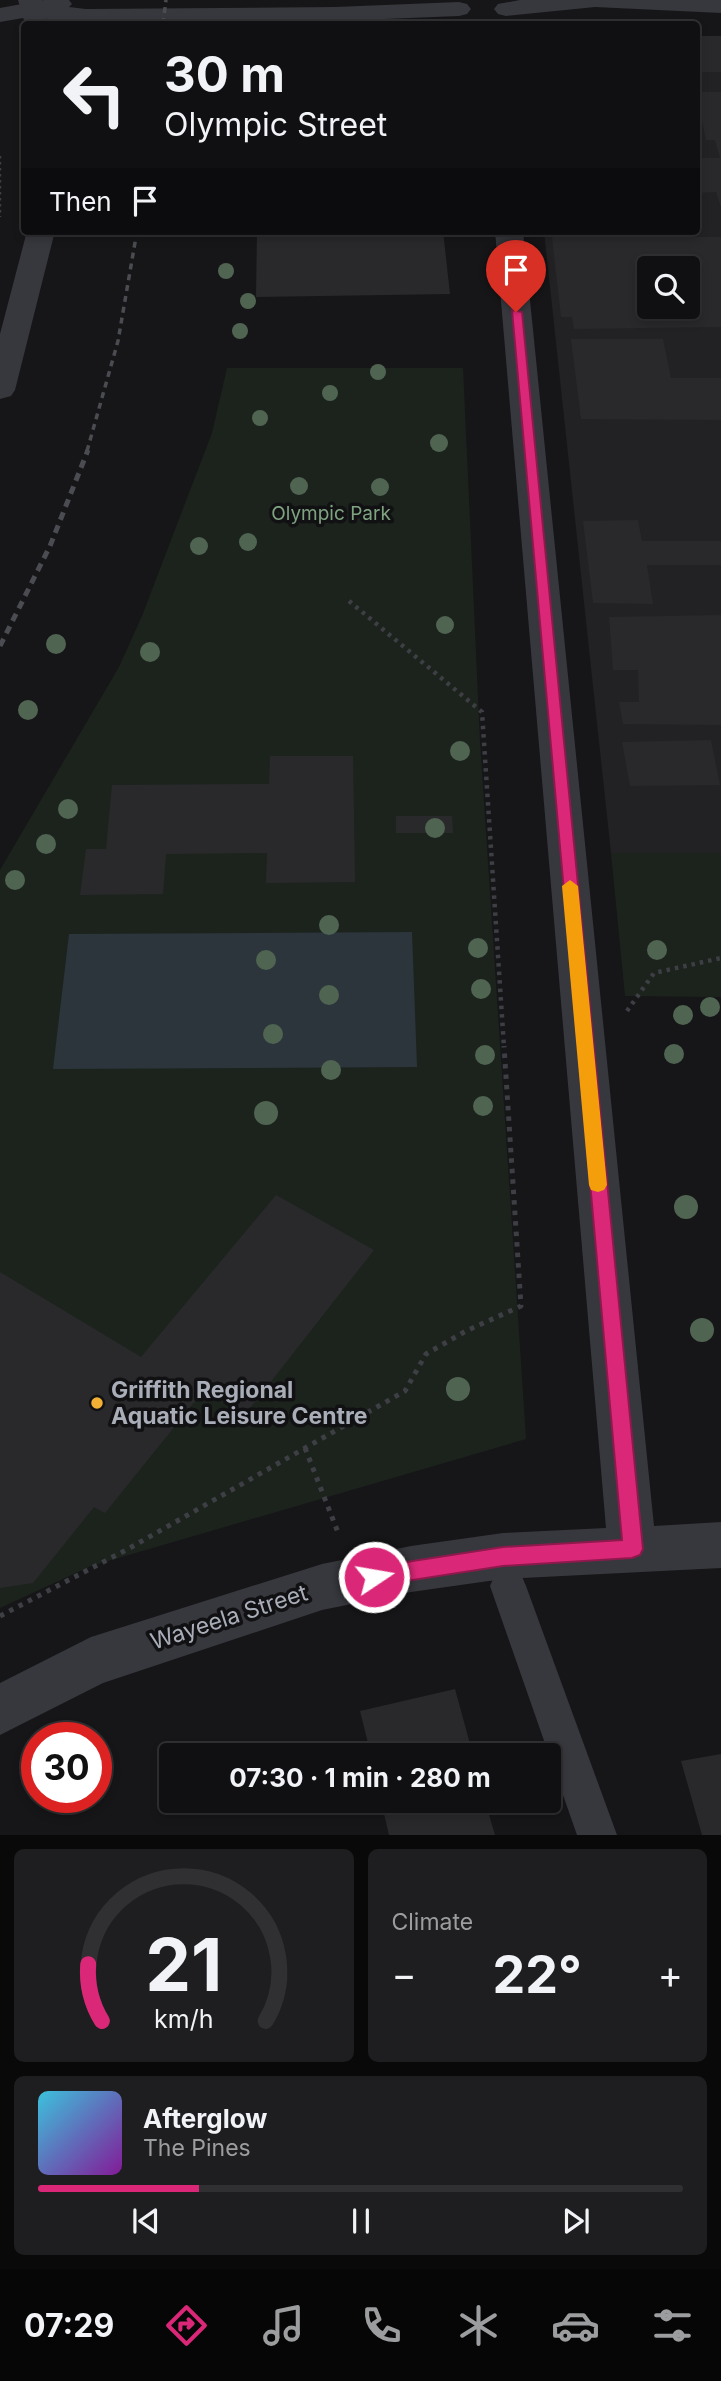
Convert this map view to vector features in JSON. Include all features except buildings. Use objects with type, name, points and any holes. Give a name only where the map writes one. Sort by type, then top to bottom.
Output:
[{"type":"street","points":[[34,12],[75,0]]},
{"type":"street","points":[[0,15],[34,12],[86,16],[462,11],[484,14],[548,3],[589,1],[721,6]]},
{"type":"street","points":[[0,390],[40,235]]},
{"type":"street","points":[[509,235],[632,1549]]},
{"type":"street","name":"Wayeela Street","points":[[0,1710],[91,1662],[322,1587],[411,1569],[503,1556],[721,1545]]},
{"type":"lane","points":[[508,1586],[597,1835]]},
{"type":"path","points":[[0,156],[0,217]]},
{"type":"path","points":[[0,1616],[128,1549],[405,1391],[426,1354],[466,1331],[521,1306],[482,712],[349,601]]},
{"type":"path","points":[[626,1012],[654,973],[721,958]]},
{"type":"path","points":[[305,1448],[339,1536]]},
{"type":"shaded area","points":[[700,37],[721,37],[721,853],[611,853],[544,235],[700,235]]},
{"type":"shaded area","points":[[412,932],[417,1067],[53,1069],[69,934]]},
{"type":"green space","name":"Olympic Park","points":[[227,368],[463,368],[480,741],[526,1439],[91,1566],[0,1608],[0,870],[119,667],[142,616],[212,433]]},
{"type":"green space","points":[[611,853],[721,853],[721,997],[625,996]]},
{"type":"railway","points":[[163,21],[166,0]]},
{"type":"railway","points":[[87,451],[118,341],[136,235]]},
{"type":"railway","points":[[0,646],[50,546],[88,450]]},
{"type":"slow traffic","points":[[570,886],[598,1185]]},
{"type":"place","name":"Griffith Regional Aquatic Leisure Centre","points":[[97,1403]]},
{"type":"route","points":[[374,1577],[503,1556],[632,1549],[516,312]]}]
